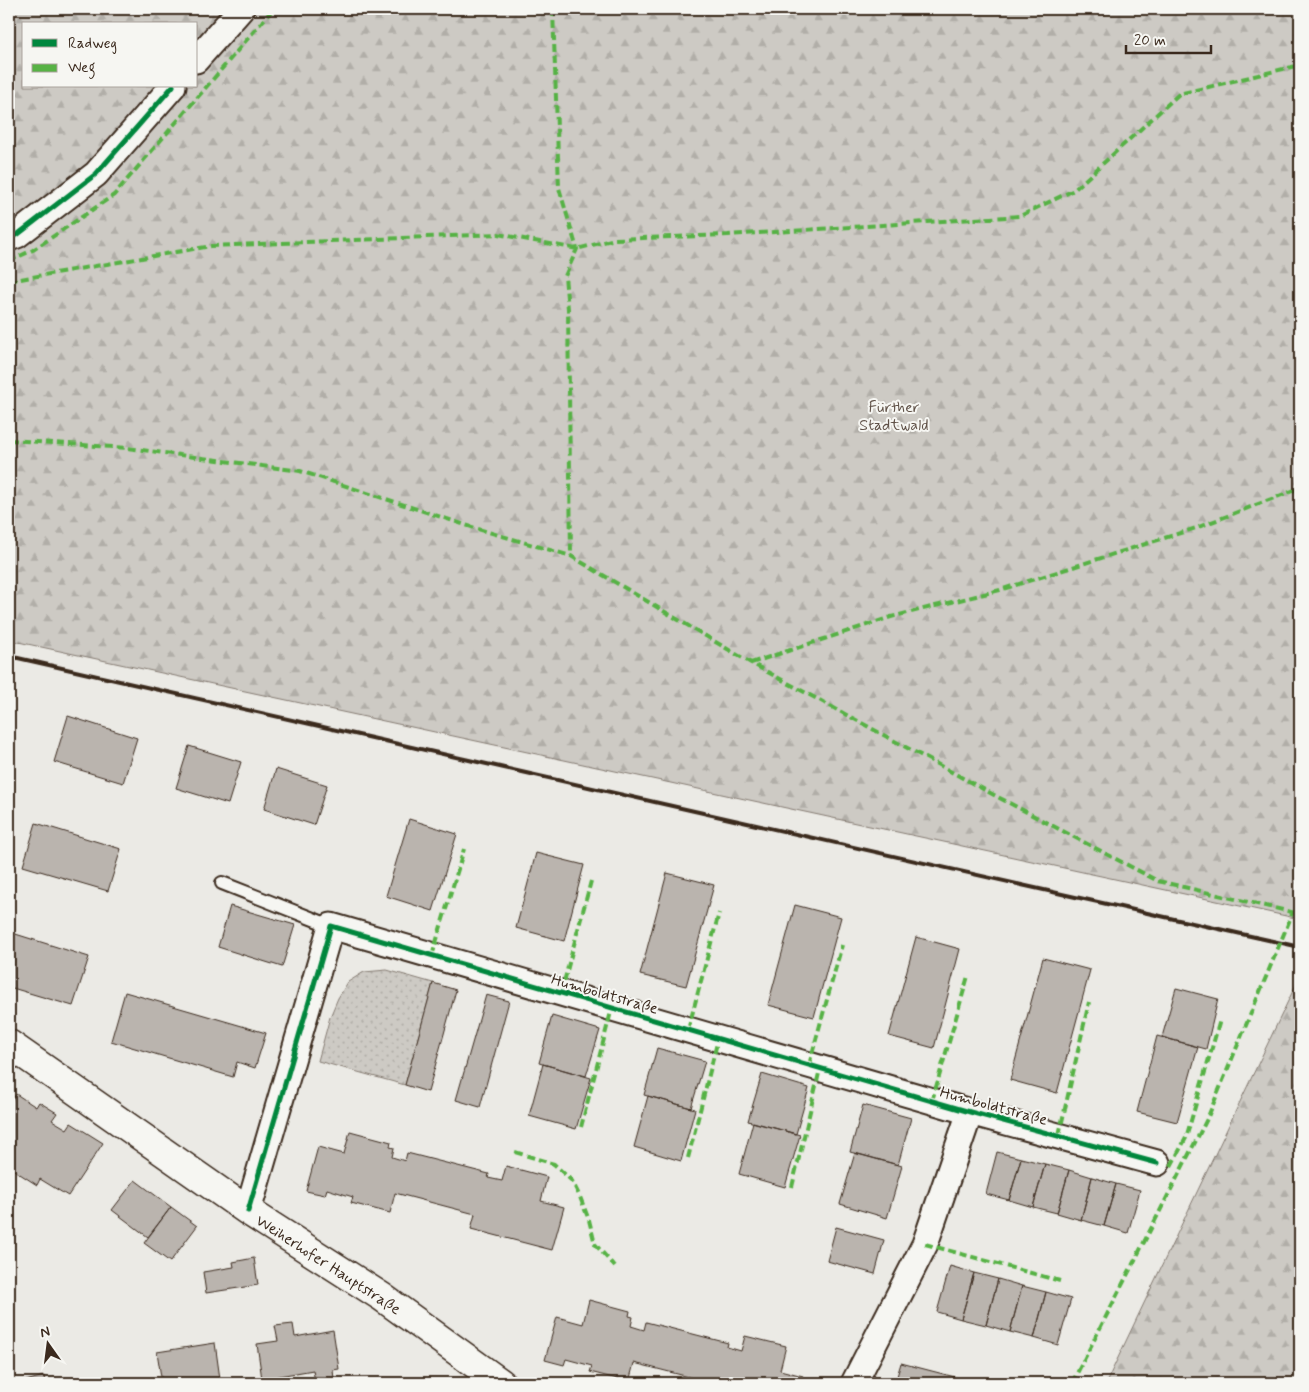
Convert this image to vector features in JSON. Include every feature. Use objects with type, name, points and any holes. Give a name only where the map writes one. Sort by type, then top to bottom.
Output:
[{"type":"street","points":[[198,58],[241,9]]},
{"type":"street","points":[[9,238],[16,235],[96,174],[171,88]]},
{"type":"street","points":[[248,1211],[332,926]]},
{"type":"street","name":"Humboldtstraße","points":[[332,926],[970,1112],[1157,1163]]},
{"type":"street","name":"Weiherhofer Hauptstraße","points":[[9,1044],[248,1211],[382,1297],[491,1381]]},
{"type":"street","name":"Humboldtstraße","points":[[854,1383],[925,1244],[970,1112]]},
{"type":"lane","name":"Humboldtstraße","points":[[222,883],[332,926]]},
{"type":"green space","name":"Fürther Stadtwald","points":[[9,9],[1300,9],[1300,919],[9,640]]},
{"type":"green space","points":[[387,970],[433,983],[405,1085],[318,1061],[330,1017],[338,998],[348,982],[364,972]]},
{"type":"green space","points":[[1300,976],[1300,1383],[1106,1383]]},
{"type":"building","points":[[68,716],[137,738],[123,783],[54,762]]},
{"type":"building","points":[[189,746],[241,762],[228,804],[176,788]]},
{"type":"building","points":[[276,769],[327,785],[314,825],[264,809]]},
{"type":"building","points":[[409,819],[457,834],[433,911],[386,896]]},
{"type":"building","points":[[36,823],[121,849],[108,891],[23,866]]},
{"type":"building","points":[[536,853],[584,865],[564,941],[516,928]]},
{"type":"building","points":[[667,873],[714,885],[686,986],[640,975]]},
{"type":"building","points":[[795,905],[841,917],[814,1017],[768,1005]]},
{"type":"building","points":[[230,906],[295,925],[282,967],[218,947]]},
{"type":"building","points":[[9,932],[89,957],[73,1006],[9,987]]},
{"type":"building","points":[[916,937],[960,949],[934,1048],[889,1036]]},
{"type":"building","points":[[1043,958],[1090,970],[1057,1093],[1010,1080]]},
{"type":"building","points":[[433,983],[456,990],[428,1092],[405,1085]]},
{"type":"building","points":[[1176,988],[1218,999],[1206,1049],[1162,1037]]},
{"type":"building","points":[[125,992],[266,1033],[255,1068],[237,1062],[233,1077],[111,1041]]},
{"type":"building","points":[[486,995],[509,1001],[480,1107],[456,1100]]},
{"type":"building","points":[[552,1016],[600,1030],[586,1076],[539,1063]]},
{"type":"building","points":[[1157,1036],[1198,1047],[1177,1122],[1137,1112]]},
{"type":"building","points":[[657,1048],[705,1061],[691,1108],[644,1095]]},
{"type":"building","points":[[543,1064],[591,1078],[576,1129],[529,1116]]},
{"type":"building","points":[[762,1074],[809,1088],[796,1134],[748,1121]]},
{"type":"building","points":[[16,1094],[36,1107],[39,1102],[57,1113],[52,1120],[67,1129],[71,1123],[103,1143],[68,1196],[40,1179],[37,1185],[9,1167],[9,1105]]},
{"type":"building","points":[[648,1096],[695,1109],[681,1161],[634,1147]]},
{"type":"building","points":[[863,1105],[911,1118],[898,1165],[850,1152]]},
{"type":"building","points":[[753,1122],[800,1135],[785,1187],[739,1174]]},
{"type":"building","points":[[350,1131],[391,1142],[390,1147],[394,1148],[392,1157],[405,1161],[407,1153],[489,1174],[488,1178],[502,1181],[506,1166],[547,1177],[541,1201],[564,1207],[552,1250],[471,1229],[475,1214],[395,1193],[390,1213],[351,1203],[353,1197],[327,1189],[325,1195],[306,1191],[318,1147],[344,1154]]},
{"type":"building","points":[[997,1152],[1021,1158],[1009,1200],[986,1194]]},
{"type":"building","points":[[855,1153],[902,1166],[887,1218],[840,1204]]},
{"type":"building","points":[[1021,1158],[1045,1164],[1033,1207],[1009,1200]]},
{"type":"building","points":[[1045,1164],[1069,1170],[1057,1213],[1033,1207]]},
{"type":"building","points":[[1069,1170],[1092,1177],[1081,1220],[1057,1213]]},
{"type":"building","points":[[1092,1177],[1116,1184],[1104,1226],[1081,1220]]},
{"type":"building","points":[[135,1180],[171,1207],[148,1237],[112,1210]]},
{"type":"building","points":[[1116,1184],[1140,1190],[1128,1233],[1104,1226]]},
{"type":"building","points":[[171,1207],[197,1226],[170,1262],[144,1243]]},
{"type":"building","points":[[836,1227],[884,1240],[875,1274],[827,1261]]},
{"type":"building","points":[[254,1258],[258,1285],[206,1293],[203,1272],[234,1267],[233,1262]]},
{"type":"building","points":[[950,1266],[974,1273],[961,1319],[937,1312]]},
{"type":"building","points":[[974,1273],[998,1279],[986,1325],[961,1319]]},
{"type":"building","points":[[998,1279],[1022,1286],[1010,1332],[986,1325]]},
{"type":"building","points":[[1022,1286],[1046,1292],[1034,1338],[1010,1332]]},
{"type":"building","points":[[1046,1292],[1071,1299],[1058,1345],[1034,1338]]},
{"type":"building","points":[[589,1300],[630,1311],[629,1316],[633,1317],[631,1326],[644,1330],[646,1322],[728,1343],[727,1347],[741,1351],[745,1336],[786,1346],[780,1370],[803,1376],[801,1383],[713,1383],[634,1363],[629,1382],[590,1372],[592,1366],[566,1359],[564,1365],[545,1360],[557,1317],[583,1324]]},
{"type":"building","points":[[293,1324],[295,1337],[333,1330],[339,1369],[333,1370],[334,1379],[315,1382],[313,1370],[262,1379],[257,1344],[278,1341],[275,1326]]},
{"type":"building","points":[[215,1343],[220,1379],[190,1383],[162,1383],[157,1352]]},
{"type":"building","points":[[901,1363],[978,1383],[895,1383]]},
{"type":"building","points":[[44,1376],[46,1383],[18,1383]]},
{"type":"railway","points":[[9,656],[1300,947]]},
{"type":"marked path","points":[[9,261],[33,250],[114,195],[273,9]]},
{"type":"marked path","points":[[553,9],[559,188],[577,249],[565,276],[568,309],[571,556]]},
{"type":"marked path","points":[[9,281],[211,246],[498,234],[577,249],[615,239],[728,235],[1020,216],[1074,190],[1179,94],[1300,65]]},
{"type":"marked path","points":[[9,440],[127,448],[300,471],[478,529],[571,556],[751,663],[994,795],[1158,881],[1300,914]]},
{"type":"marked path","points":[[751,663],[891,617],[1000,590],[1196,528],[1300,488]]},
{"type":"marked path","points":[[432,956],[464,849]]},
{"type":"marked path","points":[[561,993],[591,881]]},
{"type":"marked path","points":[[1072,1383],[1207,1119],[1293,912]]},
{"type":"marked path","points":[[688,1030],[719,913]]},
{"type":"marked path","points":[[809,1065],[842,945]]},
{"type":"marked path","points":[[932,1101],[968,976]]},
{"type":"marked path","points":[[1059,1135],[1089,1002]]},
{"type":"marked path","points":[[581,1127],[612,1008]]},
{"type":"marked path","points":[[1171,1166],[1186,1138],[1220,1020]]},
{"type":"marked path","points":[[688,1158],[718,1039]]},
{"type":"marked path","points":[[792,1187],[820,1069]]},
{"type":"marked path","points":[[515,1152],[554,1164],[572,1181],[589,1220],[595,1244],[615,1267]]},
{"type":"marked path","points":[[925,1244],[1060,1281]]},
{"type":"cycle path","points":[[9,238],[17,235],[96,174],[171,88]]},
{"type":"cycle path","points":[[248,1211],[331,926],[970,1112],[1157,1163]]}]
